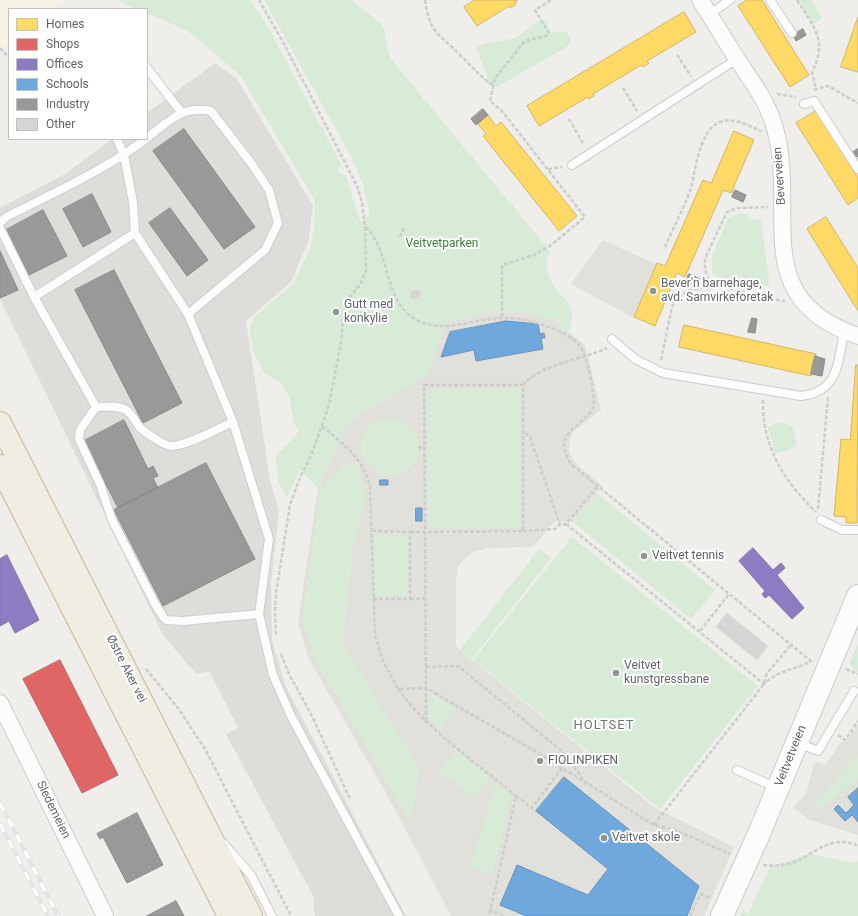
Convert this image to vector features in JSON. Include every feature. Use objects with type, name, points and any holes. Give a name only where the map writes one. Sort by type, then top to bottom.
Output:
[{"type":"highway","name":"Østre Aker vei","points":[[0,422],[251,916]]},
{"type":"highway","name":"Østre Aker vei","points":[[0,466],[229,916]]},
{"type":"street","name":"Beverveien","points":[[700,0],[766,106],[777,135],[782,167],[783,257],[789,280],[800,298],[816,315],[829,324],[851,334]]},
{"type":"street","name":"Veitvetveien","points":[[719,907],[746,863],[858,596]]},
{"type":"street","name":"Sledemeien","points":[[0,703],[105,916]]},
{"type":"lane","points":[[710,15],[730,0]]},
{"type":"lane","points":[[770,0],[792,33]]},
{"type":"lane","points":[[572,165],[737,59]]},
{"type":"lane","points":[[148,69],[181,112]]},
{"type":"lane","points":[[804,104],[814,101],[858,169]]},
{"type":"lane","points":[[148,137],[181,112],[198,108],[211,110],[269,190],[278,223],[265,250],[188,314]]},
{"type":"lane","points":[[117,140],[124,155],[132,202],[135,232],[188,314],[233,422],[269,539],[259,614],[273,675],[291,716],[398,916]]},
{"type":"lane","points":[[0,223],[6,217],[96,172],[124,155],[143,140]]},
{"type":"lane","points":[[0,228],[34,297],[96,407]]},
{"type":"lane","points":[[34,297],[135,232]]},
{"type":"lane","points":[[614,341],[635,359],[663,373],[801,396],[811,395],[825,388],[834,377],[851,334]]},
{"type":"lane","points":[[96,407],[118,408],[125,410],[133,416],[138,426],[159,441],[170,446],[184,443],[233,422]]},
{"type":"lane","points":[[96,407],[80,430],[79,439],[100,484],[112,520],[155,604],[164,618],[166,620],[183,621],[259,614]]},
{"type":"lane","points":[[821,520],[842,530],[858,530]]},
{"type":"lane","points":[[797,743],[818,751],[854,691]]},
{"type":"lane","points":[[737,770],[778,789]]},
{"type":"lane","points":[[203,822],[251,875],[272,916]]},
{"type":"path","points":[[259,0],[283,42],[350,170],[362,202],[365,227],[366,270],[361,283],[348,300],[344,310],[341,343],[335,380],[322,426],[294,491],[288,511],[276,593],[275,611],[277,637]]},
{"type":"path","points":[[425,0],[431,24],[437,35],[461,55],[476,74],[493,85]]},
{"type":"path","points":[[502,318],[502,265],[534,255],[550,246],[585,217],[502,111],[490,101],[495,78],[525,41],[546,36],[549,33],[535,10],[550,0]]},
{"type":"path","points":[[797,0],[818,32],[819,59],[812,72],[816,89]]},
{"type":"path","points":[[0,48],[8,57]]},
{"type":"path","points":[[676,54],[696,85]]},
{"type":"path","points":[[622,88],[642,120]]},
{"type":"path","points":[[569,119],[589,154]]},
{"type":"path","points":[[665,247],[688,195],[703,141],[712,127],[722,121],[734,120],[762,132],[777,135]]},
{"type":"path","points":[[712,285],[706,275],[704,266],[705,258],[727,212],[738,208],[783,206]]},
{"type":"path","points":[[365,227],[376,240],[399,303],[415,319],[429,324],[454,327],[502,318],[543,324],[571,338],[579,345],[585,355],[594,398],[593,407],[566,436],[565,449],[571,464],[597,487],[816,666]]},
{"type":"path","points":[[400,237],[404,227]]},
{"type":"path","points":[[660,363],[672,307],[676,299],[688,291],[712,285],[719,285],[779,301],[789,301],[800,298]]},
{"type":"path","points":[[426,721],[424,385],[523,384],[531,376],[544,369],[606,349],[614,341]]},
{"type":"path","points":[[523,384],[523,531]]},
{"type":"path","points":[[763,389],[763,420],[765,434],[776,463],[792,487],[818,514],[828,398],[825,388]]},
{"type":"path","points":[[322,426],[357,456],[366,472],[370,486],[373,621],[378,648],[398,689],[409,705],[426,721],[532,808],[562,768]]},
{"type":"path","points":[[523,431],[530,437],[560,525]]},
{"type":"path","points":[[418,447],[424,448]]},
{"type":"path","points":[[372,532],[523,531],[555,529],[560,525],[566,524],[597,487]]},
{"type":"path","points":[[566,524],[764,684]]},
{"type":"path","points":[[410,532],[410,598]]},
{"type":"path","points":[[700,632],[729,594]]},
{"type":"path","points":[[372,599],[426,598]]},
{"type":"path","points":[[764,684],[767,673],[791,645]]},
{"type":"path","points":[[280,649],[289,674],[312,716],[353,805]]},
{"type":"path","points":[[654,825],[764,684],[780,672],[796,668],[811,661]]},
{"type":"path","points":[[143,665],[178,708],[205,749],[291,916]]},
{"type":"path","points":[[426,667],[458,666],[563,752],[584,782]]},
{"type":"path","points":[[842,667],[858,674]]},
{"type":"path","points":[[398,689],[426,688],[562,768],[654,825],[675,830],[746,863],[778,866],[796,861],[824,844],[840,842],[858,846]]},
{"type":"path","points":[[830,730],[845,740],[858,721]]},
{"type":"path","points":[[489,916],[489,909],[516,796]]},
{"type":"path","points":[[690,916],[700,894],[719,907]]},
{"type":"path","points":[[276,898],[281,895]]},
{"type":"path","points":[[489,909],[504,916]]},
{"type":"shaded area","points":[[0,0],[62,0],[52,8],[8,8],[8,45],[0,51]]},
{"type":"shaded area","points":[[215,63],[237,79],[313,206],[308,242],[291,282],[246,321],[270,480],[279,512],[271,583],[272,640],[285,685],[406,916],[315,916],[313,896],[226,734],[238,728],[209,671],[196,674],[163,635],[0,299],[0,208],[65,174],[111,140],[148,140],[148,112]]},
{"type":"shaded area","points":[[603,240],[656,264],[634,318],[571,284]]},
{"type":"shaded area","points":[[490,312],[529,313],[558,321],[560,330],[569,332],[585,345],[601,410],[573,432],[570,439],[569,452],[577,465],[603,486],[573,522],[555,521],[533,547],[486,548],[473,552],[463,560],[458,567],[456,578],[456,647],[654,807],[734,847],[704,916],[451,916],[391,802],[309,659],[298,623],[318,488],[346,425],[363,412],[429,373],[445,323]]},
{"type":"shaded area","points":[[858,724],[858,835],[810,820],[793,807],[805,795],[815,762],[825,765],[842,741],[845,743]]},
{"type":"green space","name":"Veitvetparken","points":[[117,0],[250,0],[268,27],[341,164],[337,171],[346,176],[360,221],[370,215],[363,184],[352,158],[264,0],[351,0],[380,23],[384,29],[389,55],[400,70],[550,251],[547,261],[548,272],[558,292],[570,306],[572,312],[569,332],[560,330],[558,321],[529,313],[490,312],[445,323],[429,373],[361,413],[346,425],[318,488],[300,470],[287,497],[279,484],[275,456],[295,437],[299,430],[294,424],[289,396],[280,382],[265,374],[253,351],[250,329],[254,317],[293,284],[311,247],[314,230],[315,201],[241,76],[188,31],[148,13],[148,8],[135,8]]},
{"type":"green space","points":[[799,0],[811,0],[822,18],[814,25]]},
{"type":"green space","points":[[537,21],[545,21],[551,33],[559,31],[567,32],[570,37],[570,44],[497,87],[486,84],[488,78],[476,46],[516,38]]},
{"type":"green space","points":[[741,213],[748,214],[749,220],[761,219],[770,287],[752,283],[749,289],[718,278],[712,273],[712,256],[728,218]]},
{"type":"green space","points":[[520,388],[520,528],[428,528],[427,389]]},
{"type":"green space","points":[[390,418],[401,420],[414,431],[417,436],[419,447],[417,458],[406,471],[401,474],[390,476],[379,474],[366,463],[363,458],[361,447],[363,436],[374,423],[379,420]]},
{"type":"green space","points":[[782,422],[792,426],[797,444],[789,450],[775,453],[768,429],[769,426]]},
{"type":"green space","points":[[343,463],[358,464],[366,496],[353,545],[343,644],[419,769],[411,824],[314,658],[302,621],[320,493]]},
{"type":"green space","name":"Veitvet tennis","points":[[597,493],[715,590],[691,619],[573,522]]},
{"type":"green space","points":[[375,535],[408,536],[407,596],[374,595]]},
{"type":"green space","name":"Veitvet kunstgressbane","points":[[572,537],[758,686],[660,809],[473,660]]},
{"type":"green space","points":[[539,549],[551,558],[472,659],[460,650]]},
{"type":"green space","points":[[858,643],[858,673],[849,664]]},
{"type":"green space","points":[[429,692],[455,707],[441,728],[429,719]]},
{"type":"green space","points":[[456,750],[491,778],[474,798],[439,771]]},
{"type":"green space","points":[[858,754],[858,778],[821,810],[814,804]]},
{"type":"green space","points":[[496,783],[512,795],[492,876],[470,867]]},
{"type":"green space","points":[[810,854],[853,863],[858,861],[858,916],[740,916],[743,909],[748,914],[770,867]]},
{"type":"building: Homes","points":[[475,0],[518,0],[515,2],[516,4],[510,8],[509,6],[477,26],[464,7]]},
{"type":"building: Homes","points":[[747,0],[762,0],[809,75],[790,87],[738,6]]},
{"type":"building: Homes","points":[[684,12],[696,32],[647,61],[649,63],[643,67],[641,65],[593,94],[594,96],[589,99],[588,97],[539,126],[527,106]]},
{"type":"building: Homes","points":[[858,17],[858,72],[841,67]]},
{"type":"building: Homes","points":[[816,111],[858,178],[858,198],[848,205],[796,123]]},
{"type":"building: Homes","points":[[488,115],[496,126],[501,122],[577,216],[559,231],[483,136],[486,134],[478,124]]},
{"type":"building: Homes","points":[[734,131],[754,140],[731,193],[723,190],[685,277],[677,273],[655,326],[634,317],[657,263],[665,266],[703,180],[711,183]]},
{"type":"building: Homes","points":[[826,217],[858,268],[858,311],[807,229]]},
{"type":"building: Homes","points":[[684,325],[816,354],[811,376],[679,347]]},
{"type":"building: Homes","points":[[856,365],[858,365],[857,523],[846,523],[846,517],[834,516],[841,439],[850,440]]},
{"type":"building: Shops","points":[[60,660],[118,775],[82,793],[23,679]]},
{"type":"building: Offices","points":[[753,548],[773,570],[781,563],[785,568],[777,575],[804,608],[792,619],[769,595],[765,598],[762,594],[765,591],[739,561]]},
{"type":"building: Offices","points":[[7,555],[39,620],[15,633],[9,621],[0,626],[0,559]]},
{"type":"building: Schools","points":[[506,321],[538,324],[540,334],[544,333],[545,338],[541,338],[543,349],[476,361],[474,350],[441,357],[450,332]]},
{"type":"building: Schools","points":[[380,480],[388,480],[388,485],[380,485]]},
{"type":"building: Schools","points":[[416,508],[422,508],[422,521],[416,521]]},
{"type":"building: Schools","name":"Veitvet skole","points":[[564,777],[699,886],[687,916],[526,916],[500,905],[517,865],[588,895],[608,869],[536,811]]},
{"type":"building: Schools","points":[[858,788],[858,822],[852,815],[845,821],[834,809],[838,805],[846,813],[854,805],[848,797]]},
{"type":"building: Industry","points":[[803,29],[806,35],[796,41],[793,35]]},
{"type":"building: Industry","points":[[483,109],[488,115],[476,125],[471,119]]},
{"type":"building: Industry","points":[[184,129],[255,227],[224,249],[153,151]]},
{"type":"building: Industry","points":[[858,149],[858,156],[855,158],[851,153]]},
{"type":"building: Industry","points":[[735,190],[746,195],[743,202],[732,197]]},
{"type":"building: Industry","points":[[92,194],[111,232],[83,247],[63,209]]},
{"type":"building: Industry","points":[[170,208],[208,260],[187,276],[149,223]]},
{"type":"building: Industry","points":[[43,210],[67,256],[29,275],[6,230]]},
{"type":"building: Industry","points":[[0,251],[18,290],[0,298]]},
{"type":"building: Industry","points":[[114,270],[182,403],[143,423],[75,290]]},
{"type":"building: Industry","points":[[689,274],[700,279],[697,286],[686,281]]},
{"type":"building: Industry","points":[[752,318],[757,319],[755,333],[748,332]]},
{"type":"building: Industry","points":[[815,356],[825,359],[822,376],[811,374]]},
{"type":"building: Industry","points":[[124,420],[148,469],[153,466],[158,476],[153,478],[158,488],[118,508],[84,441]]},
{"type":"building: Industry","points":[[206,463],[255,559],[163,606],[114,510]]},
{"type":"building: Industry","points":[[137,813],[163,865],[127,883],[103,837],[100,839],[97,834]]},
{"type":"building: Industry","points":[[176,901],[184,916],[147,916]]},
{"type":"building: Other","points":[[415,290],[421,291],[420,297],[416,300],[410,298],[411,293]]},
{"type":"building: Other","points":[[727,613],[768,646],[757,660],[716,627]]},
{"type":"railway","points":[[0,803],[58,916]]},
{"type":"railway","points":[[0,824],[48,916]]},
{"type":"place","name":"Bever'n barnehage, avd. Samvirkeforetak","points":[[653,291]]},
{"type":"place","name":"Gutt med konkylie","points":[[336,312]]},
{"type":"place","name":"Veitvet tennis","points":[[644,556]]},
{"type":"place","name":"Veitvet kunstgressbane","points":[[616,673]]},
{"type":"place","name":"FIOLINPIKEN","points":[[540,761]]},
{"type":"place","name":"Veitvet skole","points":[[604,838]]},
{"type":"district","name":"HOLTSET","points":[[604,726]]}]
